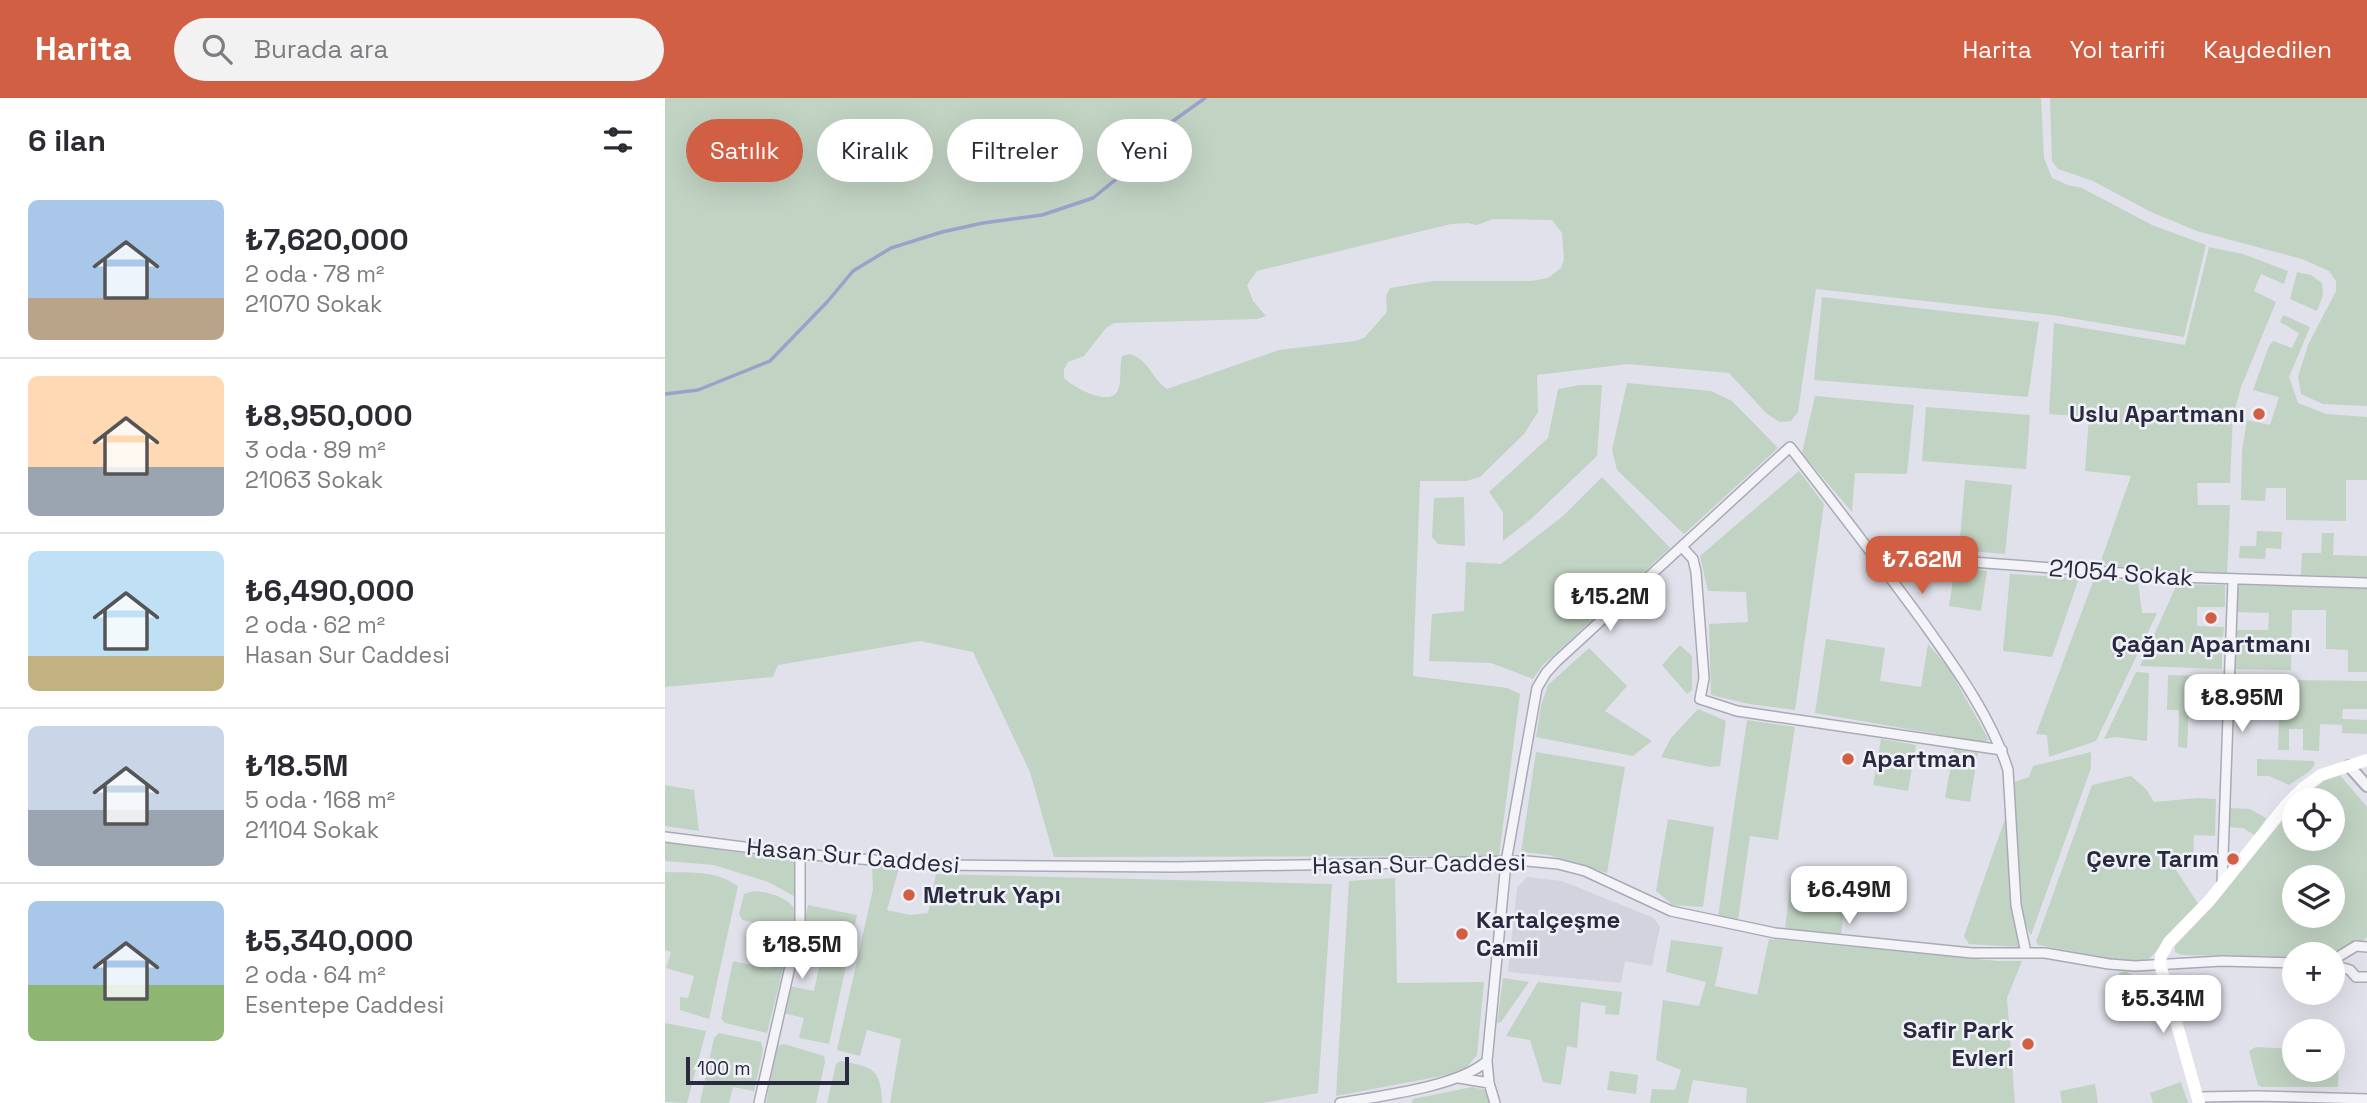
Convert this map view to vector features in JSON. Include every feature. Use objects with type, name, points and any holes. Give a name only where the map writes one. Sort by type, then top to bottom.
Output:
[{"type":"main road","points":[[2199,1100],[2160,964],[2161,956],[2169,942],[2222,886],[2287,804],[2303,788],[2321,775],[2367,760]]},
{"type":"street","points":[[1495,1103],[1489,1083],[1487,1061],[1506,862],[1535,699],[1541,680],[1557,662],[1790,447],[1875,555],[1957,670],[2002,750],[2008,770],[2016,905],[2026,953]]},
{"type":"street","points":[[1682,547],[1693,559],[1696,572],[1704,678],[1700,699],[1737,711],[2002,750]]},
{"type":"street","name":"21054 Sokak","points":[[1875,555],[2233,580],[2367,583]]},
{"type":"street","points":[[2222,886],[2233,580]]},
{"type":"street","points":[[2349,766],[2367,786]]},
{"type":"street","name":"Hasan Sur Caddesi","points":[[665,837],[800,854],[948,865],[1175,867],[1527,861],[1585,871],[1671,911],[1775,933],[1962,952],[2064,955],[2109,964],[2222,961],[2282,963]]},
{"type":"street","points":[[759,1103],[800,923],[800,854]]},
{"type":"street","points":[[2345,954],[2356,946],[2367,947]]},
{"type":"street","points":[[2345,968],[2356,977],[2367,977]]},
{"type":"street","points":[[1340,1103],[1457,1077],[1487,1061]]},
{"type":"street","points":[[1457,1077],[1489,1083]]},
{"type":"street","points":[[2199,1100],[2257,1096],[2367,1099]]},
{"type":"shaded area","points":[[1527,877],[1562,881],[1654,918],[1660,927],[1652,966],[1625,961],[1621,983],[1508,972],[1517,888]]},
{"type":"green space","points":[[665,98],[2041,98],[2044,158],[2052,178],[2082,188],[2152,225],[2206,245],[2184,337],[2052,315],[1816,289],[1798,412],[1791,421],[1780,422],[1767,414],[1729,373],[1628,364],[1537,375],[1538,412],[1524,434],[1480,477],[1466,481],[1420,481],[1413,676],[1507,688],[1520,694],[1499,856],[1054,857],[1030,772],[973,652],[920,641],[778,665],[773,677],[665,687]],"holes":[[[1493,219],[1552,220],[1562,233],[1564,259],[1561,268],[1548,278],[1531,281],[1433,281],[1390,288],[1386,296],[1387,312],[1364,338],[1355,341],[1279,350],[1167,389],[1142,361],[1130,354],[1122,356],[1118,390],[1107,397],[1091,394],[1064,378],[1064,369],[1068,362],[1084,356],[1106,328],[1114,323],[1257,319],[1266,316],[1253,301],[1247,285],[1257,271],[1451,224],[1477,225]]]},
{"type":"green space","points":[[2050,98],[2367,98],[2367,406],[2323,404],[2301,394],[2298,377],[2308,345],[2336,291],[2336,281],[2329,271],[2302,259],[2197,231],[2151,212],[2093,181],[2058,169],[2052,161]]},
{"type":"green space","points":[[2209,247],[2243,254],[2288,271],[2284,284],[2261,274],[2254,291],[2276,302],[2241,387],[2233,416],[2230,483],[2197,483],[2198,505],[2230,505],[2227,575],[2146,571],[2103,564],[2102,558],[2131,476],[2085,471],[2089,417],[2049,414],[2054,323],[2185,345]]},
{"type":"green space","points":[[2297,272],[2311,275],[2322,283],[2323,295],[2317,311],[2290,299]]},
{"type":"green space","points":[[1822,297],[2039,322],[2028,397],[1814,380]]},
{"type":"green space","points":[[2283,315],[2310,327],[2289,377],[2298,403],[2326,414],[2367,417],[2367,480],[2346,480],[2346,521],[2286,520],[2286,488],[2266,488],[2265,501],[2241,500],[2242,451],[2247,420],[2270,425],[2279,397],[2253,390],[2273,341],[2292,348],[2299,333],[2280,322]]},
{"type":"green space","points":[[1627,383],[1711,391],[1732,401],[1778,448],[1684,534],[1617,470],[1612,450]]},
{"type":"green space","points":[[1602,385],[1597,456],[1531,519],[1503,541],[1503,512],[1489,492],[1548,438],[1558,389]]},
{"type":"green space","points":[[1815,396],[1914,405],[1907,474],[1855,473],[1852,512],[1802,453]]},
{"type":"green space","points":[[1926,407],[2030,415],[2026,469],[1922,461]]},
{"type":"green space","points":[[1799,471],[1824,504],[1795,710],[1749,704],[1711,695],[1709,624],[1748,622],[1746,592],[1708,591],[1700,556]]},
{"type":"green space","points":[[1602,477],[1670,548],[1542,666],[1533,679],[1491,663],[1429,661],[1432,614],[1464,611],[1466,562],[1501,564],[1563,516]]},
{"type":"green space","points":[[1965,480],[2012,485],[2005,554],[1959,550]]},
{"type":"green space","points":[[1464,497],[1465,546],[1438,544],[1432,537],[1434,498]]},
{"type":"green space","points":[[2257,531],[2282,532],[2281,549],[2266,548],[2265,559],[2239,558],[2240,546],[2256,546]]},
{"type":"green space","points":[[2322,533],[2334,533],[2333,555],[2367,556],[2367,577],[2301,575],[2302,553],[2321,553]]},
{"type":"green space","points":[[1955,567],[1987,571],[1981,611],[1949,606]]},
{"type":"green space","points":[[2010,574],[2079,578],[2052,657],[2003,651]]},
{"type":"green space","points":[[2094,579],[2138,582],[2142,613],[2157,613],[2096,741],[2049,757],[2047,735],[2036,734]]},
{"type":"green space","points":[[2177,584],[2225,585],[2225,607],[2197,607],[2197,626],[2224,627],[2223,637],[2193,637],[2193,652],[2222,653],[2222,669],[2140,666]]},
{"type":"green space","points":[[2235,585],[2367,587],[2367,672],[2348,672],[2348,650],[2326,649],[2326,610],[2292,610],[2291,670],[2234,669],[2235,630],[2268,630],[2269,613],[2235,612]]},
{"type":"green space","points":[[1826,639],[1885,648],[1880,681],[1921,687],[1928,644],[1948,667],[1989,740],[1983,742],[1815,713]]},
{"type":"green space","points":[[1680,645],[1692,656],[1692,690],[1687,694],[1662,665]]},
{"type":"green space","points":[[1589,648],[1627,686],[1605,711],[1652,741],[1633,756],[1536,737],[1548,685]]},
{"type":"green space","points":[[2136,672],[2149,673],[2147,741],[2115,737],[2104,739]]},
{"type":"green space","points":[[2168,675],[2222,676],[2222,703],[2189,703],[2187,748],[2178,747],[2179,710],[2167,710]]},
{"type":"green space","points":[[2232,677],[2261,678],[2260,704],[2232,703]]},
{"type":"green space","points":[[2280,680],[2367,681],[2367,709],[2343,709],[2342,719],[2367,720],[2367,734],[2342,733],[2342,725],[2320,724],[2319,751],[2303,750],[2303,729],[2289,729],[2289,750],[2278,750]]},
{"type":"green space","points":[[1698,709],[1726,721],[1720,766],[1710,767],[1661,757],[1671,738]]},
{"type":"green space","points":[[1747,720],[1795,727],[1778,840],[1750,836],[1738,920],[1718,917]]},
{"type":"green space","points":[[1881,739],[1916,745],[1908,791],[1873,785]]},
{"type":"green space","points":[[1954,749],[1978,753],[1970,802],[1945,798]]},
{"type":"green space","points":[[1536,752],[1625,767],[1607,873],[1549,855],[1521,852]]},
{"type":"green space","points":[[2091,752],[2091,768],[2031,935],[2020,905],[2017,885],[2012,783],[2029,777],[2033,766]]},
{"type":"green space","points":[[2257,759],[2314,761],[2315,764],[2310,771],[2289,785],[2269,776],[2257,776]]},
{"type":"green space","points":[[2339,774],[2367,807],[2367,937],[2345,952],[2345,942],[2282,942],[2282,957],[2181,955],[2175,952],[2175,946],[2214,905],[2282,821],[2282,851],[2345,851],[2345,788],[2315,788]]},
{"type":"green space","points":[[2131,776],[2146,789],[2154,802],[2216,799],[2215,836],[2194,835],[2193,859],[2185,860],[2174,867],[2199,905],[2148,960],[2125,962],[2039,945],[2036,942],[2092,785]]},
{"type":"green space","points":[[665,785],[694,790],[699,831],[665,826]]},
{"type":"green space","points":[[2228,808],[2250,809],[2266,818],[2256,836],[2243,828],[2228,827]]},
{"type":"green space","points":[[2006,816],[2013,915],[2021,944],[2019,947],[1969,944],[1964,936]]},
{"type":"green space","points":[[1668,819],[1714,827],[1703,907],[1673,905],[1656,891]]},
{"type":"green space","points":[[665,842],[797,861],[794,896],[768,882],[714,865],[665,861]]},
{"type":"green space","points":[[872,865],[899,868],[887,910],[910,915],[928,913],[936,874],[1332,884],[1318,1093],[1262,1103],[890,1103],[901,1039],[867,1030],[860,1056],[837,1050],[873,889]]},
{"type":"green space","points":[[665,872],[712,875],[738,886],[709,1019],[680,1010],[680,997],[688,998],[694,976],[666,968],[671,952],[665,950]]},
{"type":"green space","points":[[1395,878],[1397,983],[1484,982],[1477,1055],[1466,1068],[1447,1075],[1336,1096],[1349,881]]},
{"type":"green space","points":[[1791,879],[1847,885],[1841,935],[1785,929]]},
{"type":"green space","points":[[754,891],[780,897],[790,903],[794,911],[794,925],[767,1033],[725,1023],[721,1019],[733,961],[769,969],[781,929],[742,920],[739,914],[744,894]]},
{"type":"green space","points":[[808,905],[857,915],[829,1044],[799,1038],[804,1018],[783,1013],[789,986],[814,991],[819,967],[795,962]]},
{"type":"green space","points":[[1769,939],[2022,961],[2007,998],[2015,1103],[1746,1103],[1747,1088],[1693,1080],[1688,1103],[1650,1103],[1652,1089],[1675,1090],[1681,1070],[1656,1060],[1663,1000],[1699,1006],[1706,982],[1666,972],[1671,940],[1723,947],[1715,986],[1757,995]]},
{"type":"green space","points":[[2125,971],[2155,986],[2159,998],[2127,1006],[2119,973]]},
{"type":"green space","points":[[1503,978],[1529,982],[1501,1022],[1497,1023]]},
{"type":"green space","points":[[1538,982],[1622,992],[1619,1015],[1605,1014],[1606,1006],[1581,1002],[1577,1048],[1567,1046],[1561,1085],[1543,1082],[1530,1040],[1506,1036]]},
{"type":"green space","points":[[665,1023],[706,1031],[687,1103],[665,1102]]},
{"type":"green space","points":[[719,1033],[761,1042],[763,1050],[754,1091],[733,1087],[729,1103],[700,1103],[714,1038]]},
{"type":"green space","points":[[784,1044],[824,1056],[816,1103],[766,1103],[777,1046]]},
{"type":"green space","points":[[2256,1047],[2282,1048],[2282,1082],[2338,1082],[2338,1087],[2262,1087],[2258,1085],[2249,1051]]},
{"type":"green space","points":[[840,1061],[867,1067],[877,1075],[882,1103],[827,1103],[836,1064]]},
{"type":"green space","points":[[1610,1071],[1638,1075],[1636,1094],[1607,1090]]},
{"type":"green space","points":[[2181,1082],[2188,1103],[2153,1103],[2150,1093]]},
{"type":"green space","points":[[2095,1084],[2098,1103],[2062,1103],[2060,1091]]},
{"type":"green space","points":[[1472,1087],[1486,1090],[1490,1103],[1412,1103],[1413,1099]]},
{"type":"waterway","points":[[665,394],[698,390],[770,361],[853,271],[891,248],[983,223],[1042,215],[1093,198],[1125,172],[1166,126],[1205,98]]},
{"type":"place","name":"Uslu Apartmanı","points":[[2259,414]]},
{"type":"place","name":"Çağan Apartmanı","points":[[2211,618]]},
{"type":"place","name":"Apartman","points":[[1848,759]]},
{"type":"place","name":"Çevre Tarım","points":[[2233,859]]},
{"type":"place","name":"Metruk Yapı","points":[[909,895]]},
{"type":"place","name":"Kartalçeşme Camii","points":[[1462,934]]},
{"type":"place","name":"Safir Park Evleri","points":[[2028,1044]]}]
